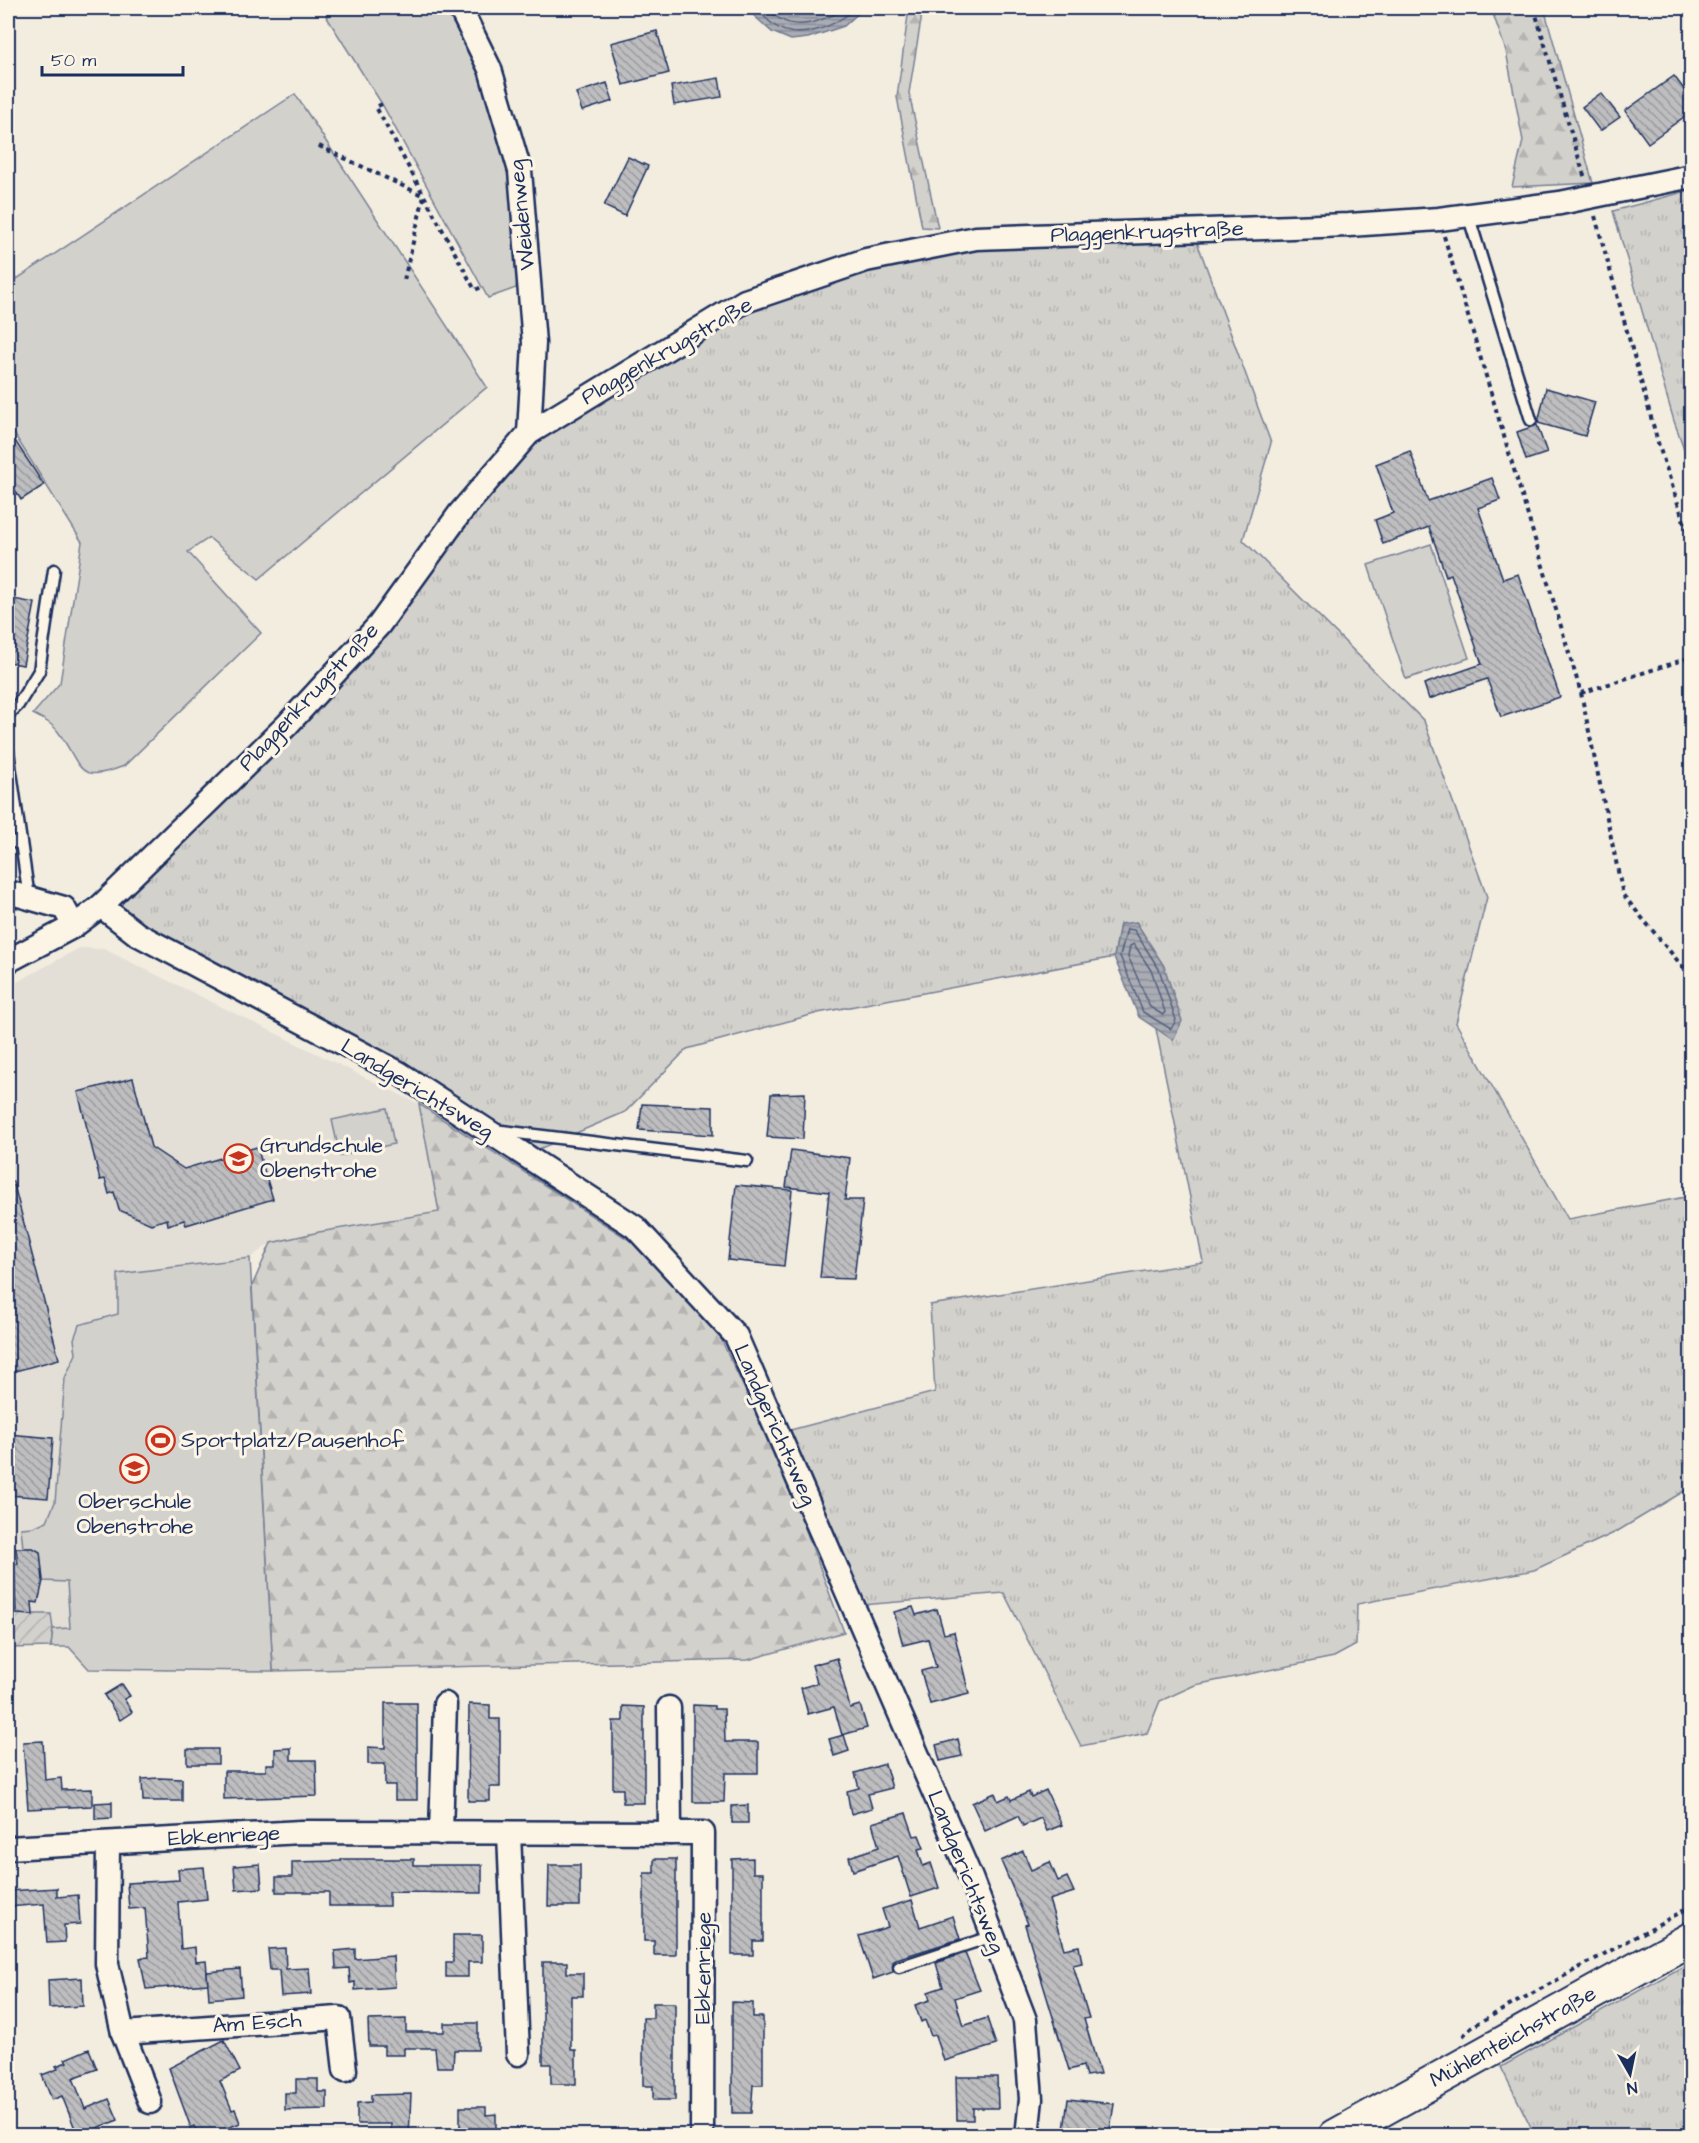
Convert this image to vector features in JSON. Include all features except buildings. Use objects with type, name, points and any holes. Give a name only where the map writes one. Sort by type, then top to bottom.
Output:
[{"type":"street","name":"Weidenweg","points":[[460,8],[490,69],[520,171],[534,343],[529,433]]},
{"type":"street","name":"Plaggenkrugstraße","points":[[8,961],[74,926],[101,906],[287,725],[379,625],[460,513],[529,433],[746,302],[866,260],[976,238],[1350,225],[1439,219],[1560,203],[1692,176]]},
{"type":"street","points":[[18,895],[64,908],[74,926]]},
{"type":"street","name":"Landgerichtsweg","points":[[101,906],[137,934],[399,1073],[635,1227],[736,1336],[970,1878],[1025,2020],[1031,2099],[1027,2136]]},
{"type":"street","points":[[441,1833],[445,1704]]},
{"type":"street","points":[[669,1708],[670,1833]]},
{"type":"street","name":"Ebkenriege","points":[[8,1848],[301,1832],[703,1833],[702,2136]]},
{"type":"street","points":[[509,1833],[518,2054]]},
{"type":"street","points":[[108,1843],[107,1964],[123,2033],[150,2102]]},
{"type":"street","name":"Mühlenteichstraße","points":[[1335,2136],[1692,1938]]},
{"type":"street","name":"Am Esch","points":[[123,2033],[339,2018],[345,2070]]},
{"type":"lane","points":[[1467,214],[1531,420]]},
{"type":"lane","points":[[8,715],[18,705],[39,671],[54,570]]},
{"type":"lane","points":[[8,751],[21,844],[18,895]]},
{"type":"lane","points":[[8,840],[21,844]]},
{"type":"lane","points":[[485,1129],[747,1161]]},
{"type":"lane","points":[[899,1967],[993,1936]]},
{"type":"path","points":[[1534,8],[1590,197],[1659,446],[1692,546]]},
{"type":"path","points":[[382,104],[376,107],[475,290],[482,287]]},
{"type":"path","points":[[319,146],[424,196]]},
{"type":"path","points":[[404,280],[424,196]]},
{"type":"path","points":[[1439,219],[1581,693],[1623,895],[1692,978]]},
{"type":"path","points":[[1581,693],[1692,657]]},
{"type":"shaded area","points":[[79,948],[104,949],[419,1104],[439,1212],[319,1232],[271,1243],[250,1258],[273,1671],[89,1669],[69,1647],[8,1648],[8,987]]},
{"type":"green space","points":[[341,8],[450,8],[483,84],[506,160],[518,243],[516,288],[488,298],[382,104],[326,16]]},
{"type":"green space","points":[[909,8],[923,8],[909,93],[938,228],[922,227],[897,97]]},
{"type":"green space","points":[[1491,8],[1544,8],[1593,183],[1512,187],[1523,141],[1506,51]]},
{"type":"green space","points":[[295,94],[487,387],[259,579],[209,538],[188,552],[261,633],[124,766],[97,774],[89,773],[77,763],[57,730],[33,714],[60,683],[82,542],[8,424],[8,285]]},
{"type":"green space","points":[[1692,190],[1691,468],[1674,421],[1613,211]]},
{"type":"green space","points":[[1193,231],[1271,443],[1243,540],[1424,721],[1487,897],[1456,1023],[1568,1219],[1691,1196],[1691,1487],[1616,1532],[1534,1570],[1357,1604],[1356,1645],[1334,1657],[1195,1685],[1160,1701],[1147,1733],[1081,1746],[1004,1593],[862,1605],[779,1433],[935,1392],[930,1305],[1203,1262],[1156,1029],[1120,924],[1114,957],[818,1013],[687,1049],[625,1112],[525,1155],[101,906],[287,725],[529,433],[745,301],[923,247]]},
{"type":"green space","points":[[1431,544],[1469,658],[1406,679],[1368,565]]},
{"type":"green space","points":[[419,1104],[634,1243],[720,1337],[786,1477],[844,1632],[748,1660],[273,1671],[252,1286],[271,1243],[319,1232],[439,1212]]},
{"type":"green space","points":[[387,1108],[394,1144],[340,1156],[332,1120]]},
{"type":"green space","name":"Sportplatz/Pausenhof","points":[[250,1258],[273,1671],[89,1669],[69,1647],[51,1647],[53,1629],[70,1628],[67,1582],[43,1581],[40,1553],[33,1548],[23,1548],[21,1528],[33,1527],[47,1521],[55,1502],[65,1378],[76,1354],[74,1339],[79,1325],[118,1314],[118,1274]]},
{"type":"green space","points":[[10,1614],[51,1614],[53,1629],[51,1647],[8,1648],[8,1637],[11,1636]]},
{"type":"green space","points":[[1691,1962],[1691,2135],[1535,2135],[1501,2067]]},
{"type":"water","points":[[752,8],[864,8],[844,26],[808,38],[791,40],[772,32],[751,13]]},
{"type":"water","points":[[1136,922],[1164,966],[1182,1021],[1173,1040],[1139,1017],[1114,957],[1120,924]]},
{"type":"place","name":"Grundschule Obenstrohe","points":[[239,1158]]},
{"type":"place","name":"Sportplatz/Pausenhof","points":[[160,1440]]},
{"type":"place","name":"Oberschule Obenstrohe","points":[[135,1469]]}]
